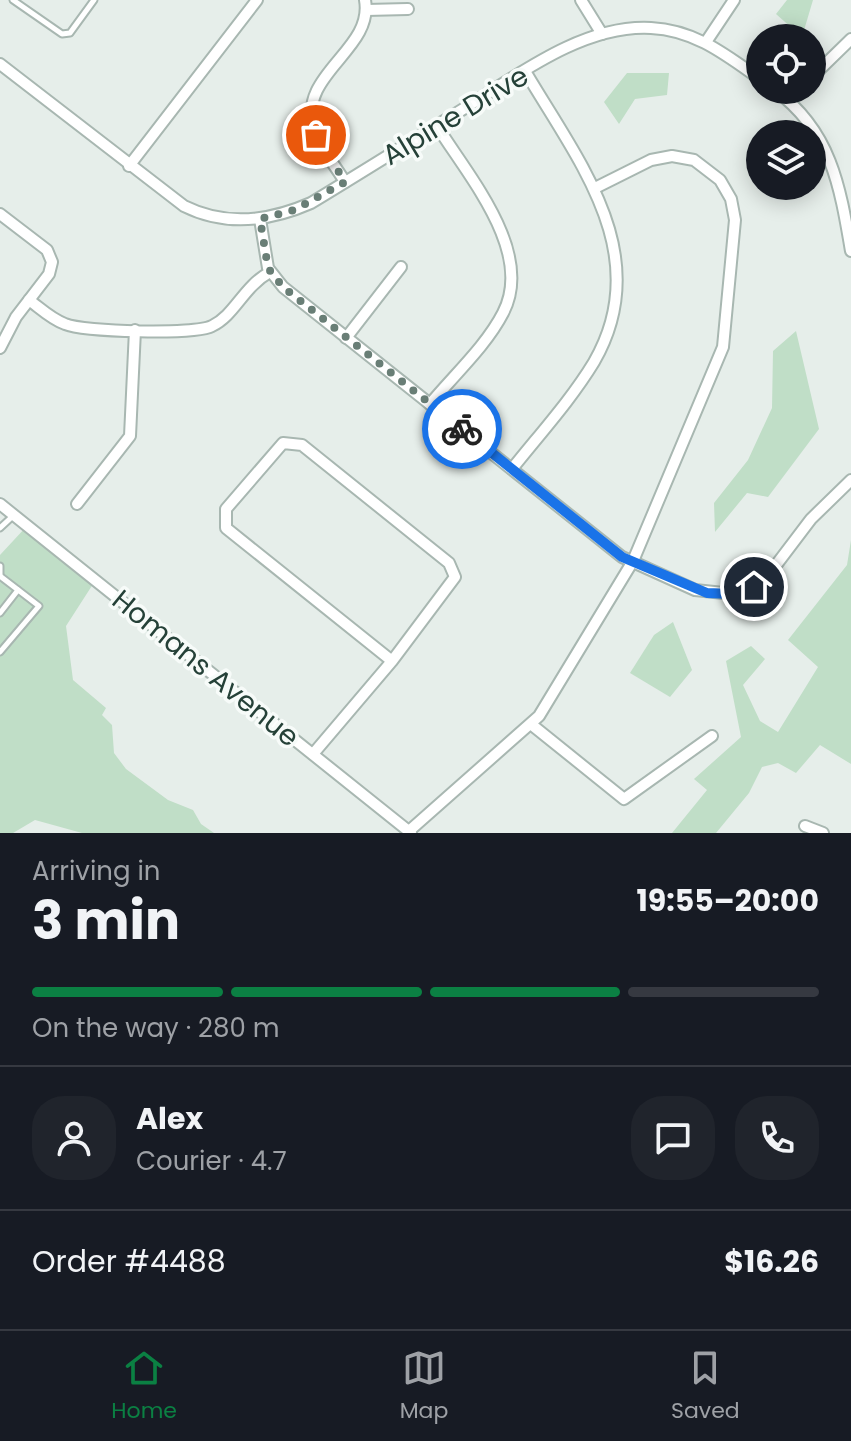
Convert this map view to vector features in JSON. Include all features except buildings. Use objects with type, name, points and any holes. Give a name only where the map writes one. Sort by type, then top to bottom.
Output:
[{"type":"street","points":[[129,166],[257,0]]},
{"type":"street","points":[[581,0],[602,34]]},
{"type":"street","points":[[706,42],[734,0]]},
{"type":"street","points":[[345,182],[316,135],[311,106],[321,82],[361,29],[366,5],[408,9]]},
{"type":"street","name":"Alpine Drive","points":[[0,64],[129,166],[196,212],[223,219],[260,219],[294,210],[525,71],[602,34],[650,27],[685,33],[706,42],[746,69]]},
{"type":"street","points":[[826,63],[851,39]]},
{"type":"street","points":[[512,469],[585,376],[609,328],[616,292],[616,258],[608,218],[595,188],[525,71]]},
{"type":"street","points":[[793,104],[812,125],[830,155],[848,221],[851,251]]},
{"type":"street","points":[[430,404],[498,322],[510,298],[513,272],[504,235],[437,126]]},
{"type":"street","points":[[410,832],[532,725],[633,561],[723,347],[734,210],[720,180],[703,165],[683,157],[651,160],[595,188]]},
{"type":"street","points":[[0,214],[50,256],[49,274],[0,348]]},
{"type":"street","points":[[260,219],[270,272],[283,287],[622,557],[707,593],[744,591],[774,572],[811,519],[851,480]]},
{"type":"street","points":[[346,338],[401,267]]},
{"type":"street","points":[[29,300],[53,318],[75,327],[195,331],[213,326],[248,287],[270,272]]},
{"type":"street","points":[[77,504],[130,436],[135,330]]},
{"type":"street","points":[[313,754],[392,661],[454,583],[455,571],[302,445],[283,443],[226,509],[226,528],[392,661]]},
{"type":"street","name":"Homans Avenue","points":[[0,504],[410,832]]},
{"type":"street","points":[[532,725],[624,799],[712,736]]},
{"type":"street","points":[[805,826],[823,833]]},
{"type":"lane","points":[[13,0],[62,34],[70,33],[94,0]]},
{"type":"lane","points":[[0,528],[14,515]]},
{"type":"lane","points":[[0,566],[0,575],[39,606],[0,652]]},
{"type":"lane","points":[[0,613],[18,590]]},
{"type":"green space","points":[[787,0],[813,0],[806,24],[787,24],[776,14]]},
{"type":"green space","points":[[627,73],[669,73],[667,95],[635,99],[619,124],[604,102]]},
{"type":"green space","points":[[796,331],[819,429],[768,497],[747,493],[715,532],[714,503],[748,460],[772,408],[773,351]]},
{"type":"green space","points":[[26,527],[95,581],[66,626],[73,680],[106,708],[102,715],[112,725],[114,753],[126,769],[168,800],[193,810],[201,824],[214,833],[82,833],[35,820],[13,833],[0,833],[0,555]]},
{"type":"green space","points":[[851,540],[851,764],[820,745],[796,773],[778,763],[762,767],[749,793],[716,833],[672,833],[707,790],[694,779],[741,737],[726,661],[751,646],[765,659],[743,685],[760,721],[778,732],[818,667],[788,640],[847,565]]},
{"type":"green space","points":[[673,622],[692,670],[670,697],[630,673],[654,635]]},
{"type":"way so far","points":[[316,135],[345,182],[311,203],[260,219],[268,268],[283,287],[462,429]]},
{"type":"route","points":[[462,429],[622,557],[707,593],[733,594],[754,587]]}]
